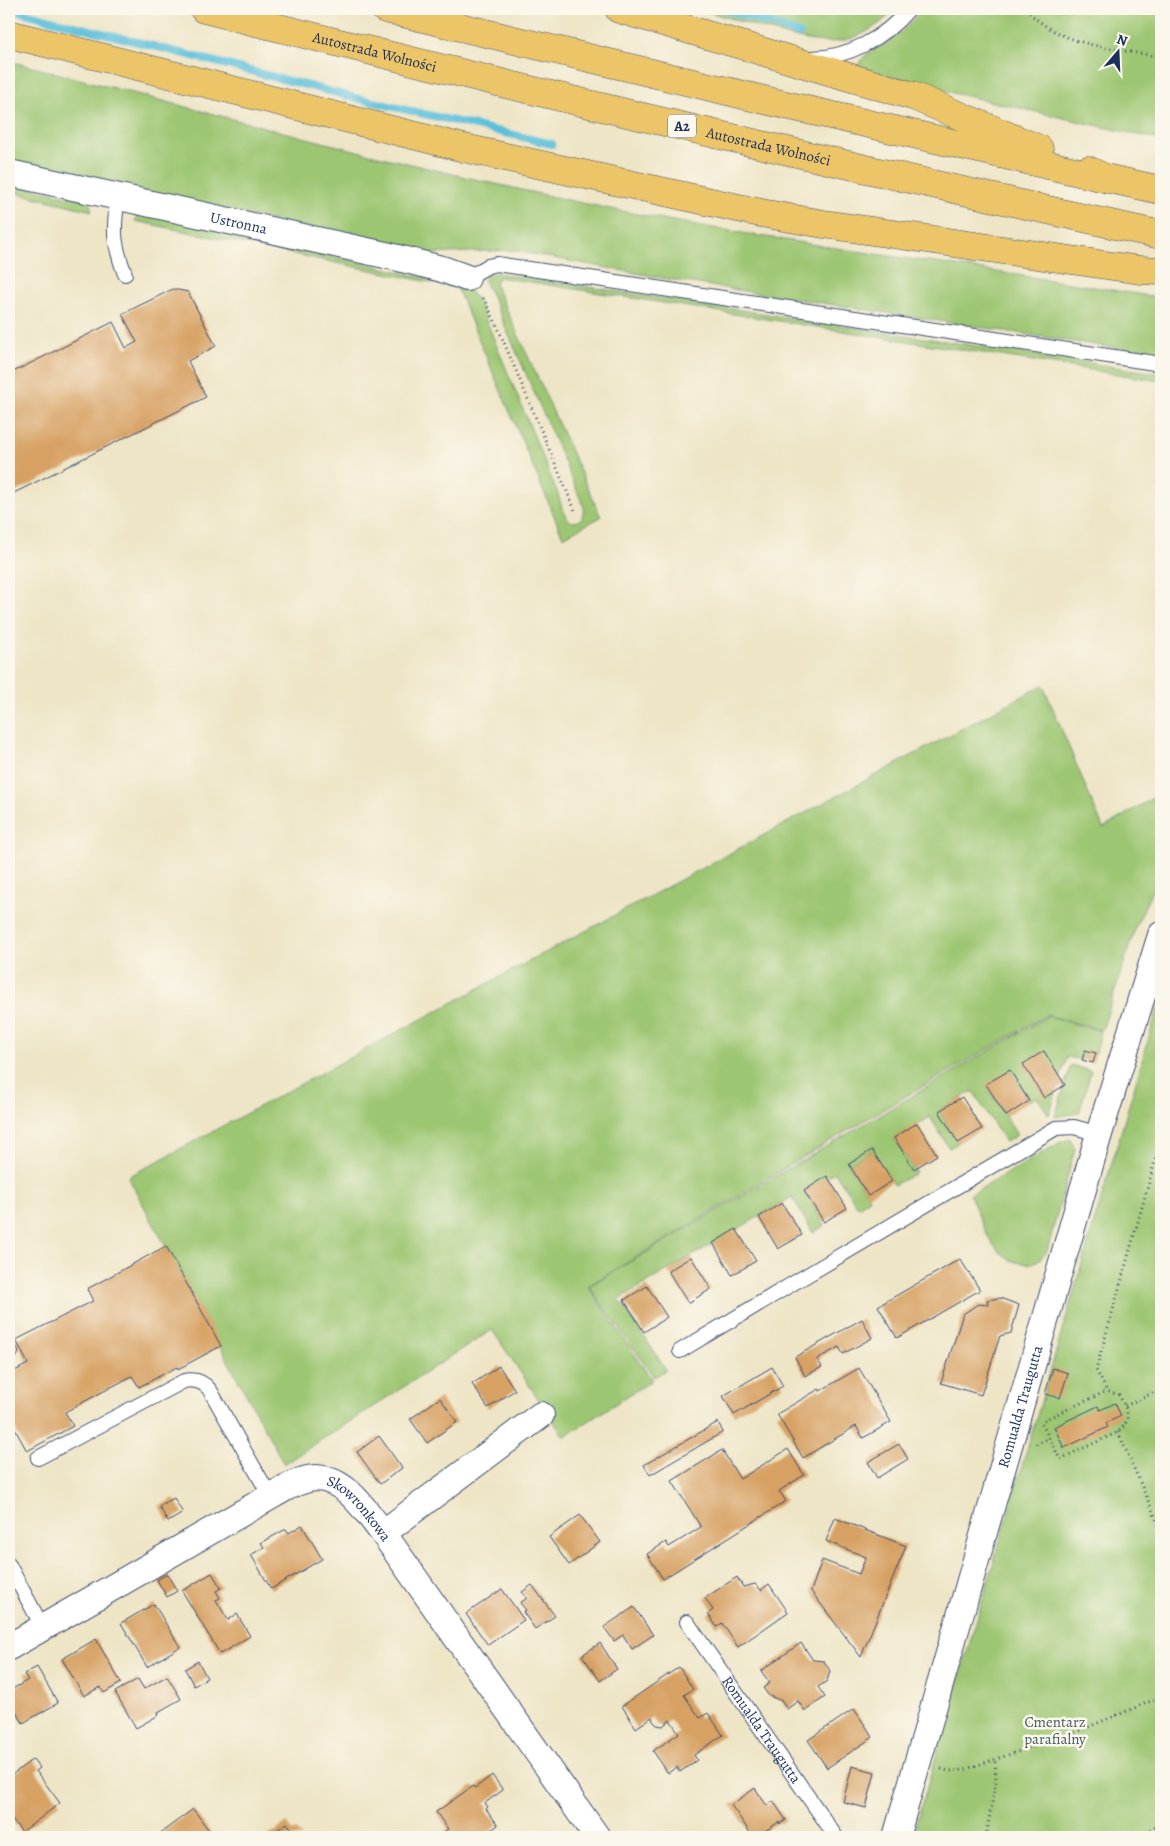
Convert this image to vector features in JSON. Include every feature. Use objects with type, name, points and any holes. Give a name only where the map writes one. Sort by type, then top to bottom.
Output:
[{"type":"highway","name":"Autostrada Wolności","points":[[204,9],[636,116],[964,192],[1161,235]]},
{"type":"highway","points":[[385,9],[767,100],[1161,190]]},
{"type":"highway","points":[[619,9],[913,96],[1105,178]]},
{"type":"highway","points":[[9,34],[464,148],[761,213],[824,224],[1140,270],[1161,271]]},
{"type":"street","name":"Ustronna","points":[[9,173],[390,256],[442,269],[467,278]]},
{"type":"street","name":"Romualda Traugutta","points":[[896,1837],[1099,1134],[1161,935]]},
{"type":"street","points":[[383,1533],[542,1415]]},
{"type":"street","name":"Skowronkowa","points":[[9,1647],[270,1496],[303,1480],[317,1478],[331,1481],[346,1489],[383,1533],[597,1837]]},
{"type":"lane","points":[[782,57],[814,58],[844,53],[877,38],[895,25],[909,9]]},
{"type":"lane","points":[[118,196],[115,216],[115,244],[126,274]]},
{"type":"lane","points":[[467,278],[488,266],[497,264],[1161,364]]},
{"type":"lane","points":[[680,1351],[1056,1128],[1074,1127],[1099,1134]]},
{"type":"lane","points":[[38,1458],[184,1381],[191,1380],[205,1384],[210,1390],[270,1496]]},
{"type":"lane","points":[[9,1565],[42,1628]]},
{"type":"lane","name":"Romualda Traugutta","points":[[687,1622],[836,1837]]},
{"type":"path","points":[[1026,9],[1033,17],[1065,38],[1161,57]]},
{"type":"path","points":[[467,278],[486,301],[576,513]]},
{"type":"path","points":[[9,526],[16,523]]},
{"type":"path","points":[[1107,1391],[1096,1370],[1161,1140]]},
{"type":"path","points":[[1125,1406],[1161,1389]]},
{"type":"path","points":[[1107,1391],[1119,1395],[1125,1406],[1128,1414],[1125,1426],[1118,1432],[1060,1459],[1041,1421],[1107,1391]]},
{"type":"path","points":[[1118,1432],[1161,1530]]},
{"type":"path","points":[[918,1763],[949,1772],[963,1770],[1071,1734],[1161,1697]]},
{"type":"path","points":[[986,1837],[996,1780],[995,1759]]},
{"type":"path","points":[[1131,1837],[1161,1825]]},
{"type":"green space","points":[[699,9],[896,9],[865,33],[850,39],[819,41],[785,35]]},
{"type":"green space","points":[[921,9],[1161,9],[1161,140],[944,91],[862,69],[859,63],[861,59],[898,35]]},
{"type":"green space","points":[[9,61],[378,156],[601,207],[740,233],[1161,298],[1161,355],[679,281],[510,250],[430,254],[9,164]]},
{"type":"green space","points":[[9,183],[89,201],[92,211],[9,191]]},
{"type":"green space","points":[[140,211],[465,287],[479,303],[558,494],[563,511],[568,520],[572,522],[582,518],[584,507],[483,279],[488,274],[497,273],[1161,374],[1161,381],[498,277],[495,284],[601,517],[563,537],[457,288],[135,221]]},
{"type":"green space","points":[[1043,685],[1103,828],[1161,793],[1161,871],[1136,926],[1102,1030],[1047,1015],[877,1113],[588,1286],[652,1380],[564,1437],[492,1330],[284,1464],[128,1177]]},
{"type":"green space","name":"Cmentarz parafialny","points":[[1161,997],[1161,1837],[912,1837],[933,1767]]},
{"type":"green space","points":[[1048,1016],[1101,1031],[1096,1053],[1085,1050],[1082,1060],[1067,1057],[1049,1115],[1037,1097],[1029,1101],[1010,1070],[986,1085],[1017,1135],[1005,1142],[973,1091],[939,1111],[958,1143],[949,1148],[930,1117],[894,1138],[916,1173],[894,1185],[872,1150],[849,1164],[870,1199],[858,1207],[835,1172],[804,1191],[825,1225],[813,1233],[792,1197],[619,1299],[666,1370],[654,1377],[589,1286]]},
{"type":"green space","points":[[1071,1065],[1091,1071],[1079,1113],[1055,1117]]},
{"type":"green space","points":[[1070,1139],[1075,1149],[1047,1251],[1039,1260],[1033,1263],[1021,1263],[1011,1260],[1002,1254],[988,1237],[970,1195],[1059,1143]]},
{"type":"building","points":[[173,289],[188,292],[216,346],[188,361],[206,397],[12,494],[9,488],[9,374],[113,322],[126,348],[137,342],[122,314]]},
{"type":"building","points":[[1085,1050],[1096,1053],[1093,1063],[1082,1060]]},
{"type":"building","points":[[1044,1051],[1065,1085],[1044,1098],[1023,1064]]},
{"type":"building","points":[[1010,1070],[1029,1101],[1006,1116],[986,1084]]},
{"type":"building","points":[[962,1097],[982,1129],[958,1143],[939,1111]]},
{"type":"building","points":[[917,1123],[937,1155],[914,1169],[894,1138]]},
{"type":"building","points":[[872,1150],[892,1181],[868,1196],[849,1164]]},
{"type":"building","points":[[827,1176],[847,1208],[824,1222],[804,1191]]},
{"type":"building","points":[[782,1203],[802,1235],[778,1249],[759,1217]]},
{"type":"building","points":[[736,1229],[756,1261],[732,1275],[713,1243]]},
{"type":"building","points":[[166,1246],[221,1346],[139,1387],[132,1376],[65,1412],[73,1426],[27,1451],[9,1421],[9,1374],[28,1364],[16,1340],[93,1301],[87,1289]]},
{"type":"building","points":[[691,1257],[711,1289],[688,1303],[668,1271]]},
{"type":"building","points":[[960,1259],[980,1290],[897,1338],[878,1306]]},
{"type":"building","points":[[647,1286],[667,1317],[644,1332],[624,1300]]},
{"type":"building","points":[[1000,1298],[1019,1305],[1011,1333],[1000,1336],[981,1395],[941,1383],[963,1314],[978,1304],[988,1305],[987,1300]]},
{"type":"building","points":[[862,1319],[872,1338],[843,1354],[839,1347],[817,1359],[822,1367],[805,1376],[795,1357]]},
{"type":"building","points":[[499,1366],[515,1390],[488,1408],[472,1384]]},
{"type":"building","points":[[772,1367],[783,1386],[734,1415],[723,1396]]},
{"type":"building","points":[[859,1368],[891,1422],[863,1438],[856,1426],[803,1458],[777,1414]]},
{"type":"building","points":[[1053,1368],[1068,1373],[1060,1398],[1045,1394]]},
{"type":"building","points":[[440,1398],[457,1422],[427,1443],[410,1419]]},
{"type":"building","points":[[1115,1403],[1121,1416],[1106,1423],[1108,1427],[1064,1448],[1054,1427],[1098,1406],[1100,1410]]},
{"type":"building","points":[[718,1422],[723,1432],[650,1475],[644,1465]]},
{"type":"building","points":[[379,1436],[402,1468],[380,1484],[357,1452]]},
{"type":"building","points":[[899,1444],[908,1459],[877,1478],[868,1462]]},
{"type":"building","points":[[788,1449],[804,1475],[779,1491],[786,1501],[663,1579],[647,1554],[666,1542],[669,1547],[701,1527],[672,1481],[722,1450],[740,1479]]},
{"type":"building","points":[[174,1498],[183,1513],[168,1522],[159,1506]]},
{"type":"building","points":[[580,1515],[600,1542],[569,1565],[549,1537]]},
{"type":"building","points":[[835,1518],[906,1546],[861,1657],[811,1591],[822,1560],[859,1574],[866,1557],[826,1541]]},
{"type":"building","points":[[302,1525],[322,1559],[271,1589],[251,1555],[264,1547],[261,1543],[286,1529],[289,1533]]},
{"type":"building","points":[[212,1573],[221,1588],[216,1591],[220,1598],[216,1600],[228,1620],[237,1614],[250,1636],[220,1654],[182,1591]]},
{"type":"building","points":[[167,1574],[177,1591],[167,1597],[157,1580]]},
{"type":"building","points":[[737,1577],[743,1587],[755,1584],[761,1590],[769,1584],[788,1612],[738,1647],[722,1623],[717,1627],[708,1614],[713,1610],[705,1598]]},
{"type":"building","points":[[532,1585],[555,1616],[535,1629],[523,1612],[526,1610],[520,1603],[527,1598],[522,1592]]},
{"type":"building","points":[[502,1589],[524,1620],[488,1645],[466,1614]]},
{"type":"building","points":[[154,1604],[180,1647],[147,1667],[121,1623]]},
{"type":"building","points":[[634,1607],[653,1635],[632,1649],[623,1635],[614,1641],[604,1627]]},
{"type":"building","points":[[96,1639],[121,1683],[104,1693],[100,1687],[84,1696],[62,1659]]},
{"type":"building","points":[[600,1643],[617,1669],[600,1681],[582,1655]]},
{"type":"building","points":[[801,1643],[813,1660],[824,1661],[830,1671],[827,1681],[818,1687],[825,1697],[805,1711],[798,1701],[787,1709],[782,1701],[769,1696],[763,1688],[770,1683],[761,1671]]},
{"type":"building","points":[[198,1661],[207,1678],[194,1686],[185,1669]]},
{"type":"building","points":[[37,1667],[58,1703],[23,1723],[9,1699],[9,1691],[28,1680],[24,1674]]},
{"type":"building","points":[[679,1667],[693,1689],[684,1695],[700,1718],[708,1713],[723,1735],[694,1755],[697,1760],[680,1772],[677,1767],[668,1773],[653,1751],[679,1733],[670,1720],[663,1726],[657,1725],[652,1717],[636,1728],[622,1706]]},
{"type":"building","points":[[167,1676],[181,1699],[158,1712],[159,1715],[136,1728],[115,1692],[138,1679],[144,1689]]},
{"type":"building","points":[[854,1709],[873,1737],[827,1768],[808,1740]]},
{"type":"building","points":[[33,1759],[40,1768],[36,1771],[60,1803],[22,1832],[9,1816],[9,1777]]},
{"type":"building","points":[[852,1766],[875,1772],[866,1808],[843,1802]]},
{"type":"building","points":[[492,1775],[503,1790],[485,1803],[488,1807],[486,1809],[498,1825],[481,1837],[447,1837],[444,1832],[448,1829],[436,1812]]},
{"type":"building","points":[[755,1788],[767,1806],[773,1801],[786,1820],[753,1837],[731,1805]]},
{"type":"building","points":[[193,1809],[214,1837],[155,1837]]},
{"type":"building","points":[[287,1823],[293,1831],[296,1830],[302,1837],[267,1837]]},
{"type":"building","points":[[41,1832],[45,1837],[34,1837]]},
{"type":"waterway","points":[[9,9],[352,97],[552,144]]},
{"type":"waterway","points":[[724,9],[800,34]]}]
